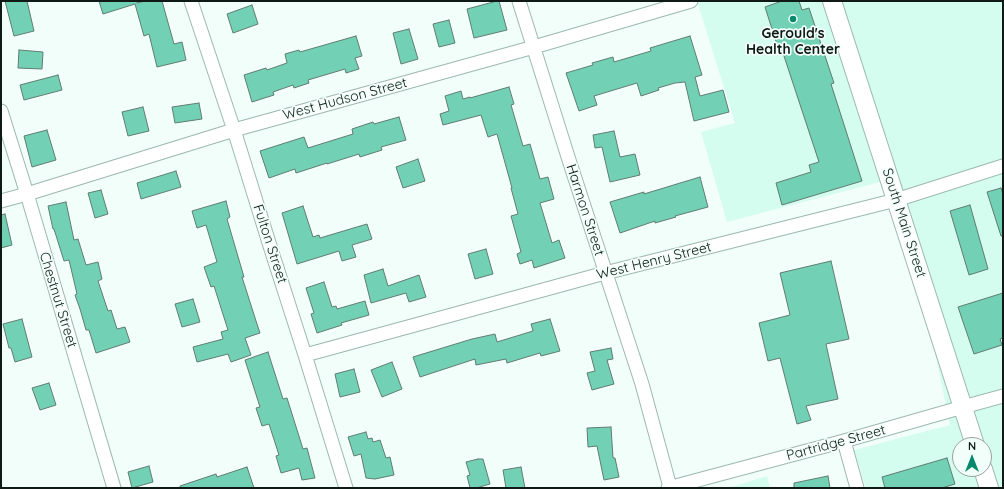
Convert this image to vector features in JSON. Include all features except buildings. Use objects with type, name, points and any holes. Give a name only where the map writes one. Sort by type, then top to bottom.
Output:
[{"type":"main road","name":"South Main Street","points":[[832,1],[973,437]]},
{"type":"main road","points":[[986,477],[989,488]]},
{"type":"street","name":"Fulton Street","points":[[191,1],[306,355],[346,488]]},
{"type":"street","name":"Harmon Street","points":[[519,1],[642,384],[669,488]]},
{"type":"street","name":"West Hudson Street","points":[[1,201],[234,130],[534,47],[691,1]]},
{"type":"street","name":"Chestnut Street","points":[[1,111],[114,488]]},
{"type":"street","name":"West Henry Street","points":[[306,355],[606,273],[896,200],[1003,166]]},
{"type":"street","name":"Partridge Street","points":[[669,488],[1003,396]]},
{"type":"street","points":[[844,441],[857,488]]},
{"type":"shaded area","points":[[697,1],[1003,1],[1003,488],[866,488],[854,450],[950,425],[899,177],[727,222],[701,132],[735,123]]},
{"type":"shaded area","points":[[767,476],[770,488],[728,488]]},
{"type":"place","name":"Gerould's Health Center","points":[[793,19]]}]
